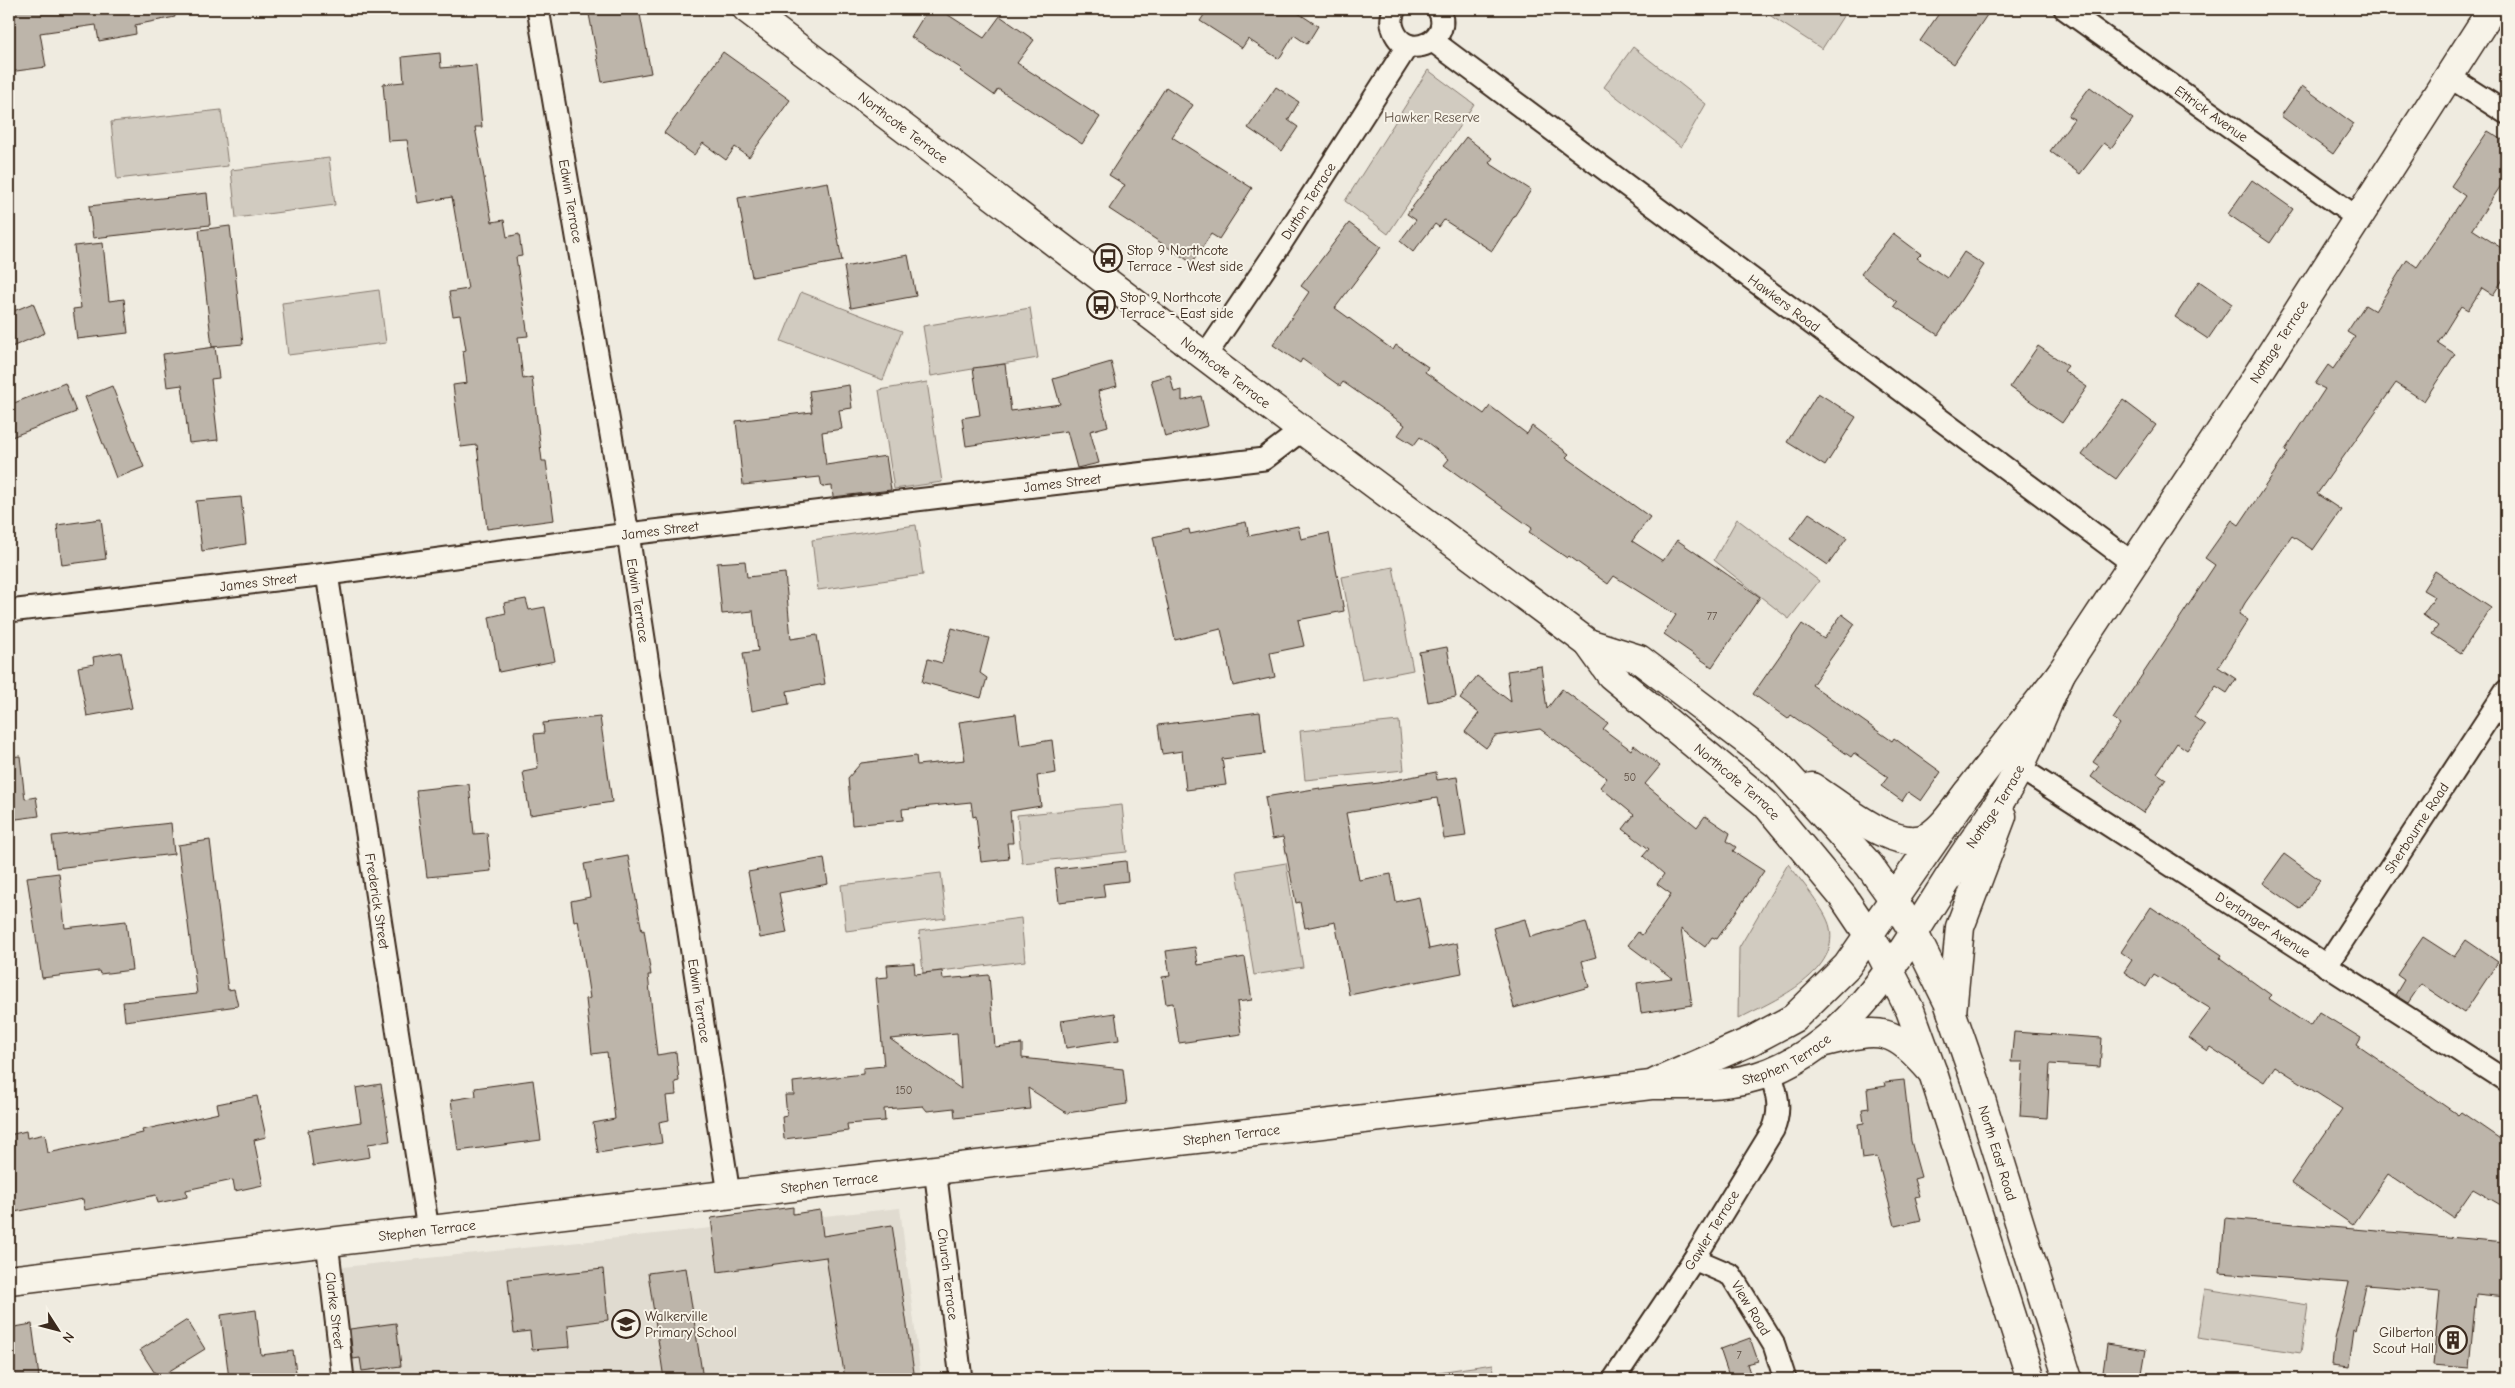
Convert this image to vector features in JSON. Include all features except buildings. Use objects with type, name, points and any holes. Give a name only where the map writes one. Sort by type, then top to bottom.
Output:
[{"type":"main road","name":"Northcote Terrace","points":[[747,9],[1206,355],[1302,430],[1588,643],[1611,675],[1766,804],[1844,896],[1889,968]]},
{"type":"main road","name":"Nottage Terrace","points":[[1870,935],[1968,792],[2061,673],[2359,219],[2492,9]]},
{"type":"main road","name":"Northcote Terrace","points":[[1588,643],[1639,659],[1777,764],[1869,865],[1894,900],[1914,933]]},
{"type":"main road","name":"Nottage Terrace","points":[[1889,968],[1914,933],[2020,768],[2061,673]]},
{"type":"main road","points":[[1777,764],[1875,828],[1902,840],[1918,840],[1934,832],[1968,792]]},
{"type":"main road","points":[[1952,1013],[1960,927],[2020,768]]},
{"type":"main road","name":"North East Road","points":[[1914,933],[1952,1013],[1975,1080],[2068,1379]]},
{"type":"main road","name":"Stephen Terrace","points":[[1651,1085],[1751,1041],[1794,1018],[1841,973],[1870,935]]},
{"type":"main road","name":"Stephen Terrace","points":[[9,1280],[1651,1085],[1713,1085],[1770,1072],[1821,1043],[1860,1006],[1889,968]]},
{"type":"main road","points":[[1889,968],[1910,1010],[1933,1073],[2031,1379]]},
{"type":"main road","points":[[1821,1043],[1869,1032],[1883,1032],[1910,1049],[1933,1073]]},
{"type":"street","name":"Edwin Terrace","points":[[538,9],[628,534],[729,1194]]},
{"type":"street","points":[[1393,10],[1392,27],[1400,41],[1408,45],[1425,45],[1433,41],[1441,28],[1442,20],[1438,9]]},
{"type":"street","name":"Ettrick Avenue","points":[[2066,9],[2359,219]]},
{"type":"street","name":"Hawkers Road","points":[[1433,41],[2134,564]]},
{"type":"street","name":"Dutton Terrace","points":[[1206,355],[1271,259],[1408,45]]},
{"type":"street","points":[[2448,76],[2506,113]]},
{"type":"street","name":"James Street","points":[[9,611],[326,574],[628,534],[1264,459],[1302,430]]},
{"type":"street","name":"Frederick Street","points":[[326,574],[428,1230]]},
{"type":"street","name":"Sherbourne Road","points":[[2326,966],[2506,691]]},
{"type":"street","name":"D'erlanger Avenue","points":[[2020,768],[2506,1081]]},
{"type":"street","name":"Gawler Terrace","points":[[1614,1379],[1694,1259],[1776,1123],[1779,1103],[1770,1072]]},
{"type":"street","name":"Church Terrace","points":[[935,1170],[961,1379]]},
{"type":"street","name":"Clarke Street","points":[[327,1242],[343,1379]]},
{"type":"street","name":"View Road","points":[[1694,1259],[1731,1275],[1774,1345],[1785,1379]]},
{"type":"shaded area","name":"Walkerville Primary School","points":[[900,1208],[921,1379],[342,1379],[334,1268]]},
{"type":"green space","points":[[1760,9],[1846,9],[1847,10],[1822,49]]},
{"type":"green space","points":[[1633,47],[1706,104],[1681,147],[1604,87]]},
{"type":"green space","name":"Hawker Reserve","points":[[1428,70],[1474,104],[1388,234],[1345,201]]},
{"type":"green space","points":[[221,110],[228,166],[117,179],[111,122]]},
{"type":"green space","points":[[329,158],[335,205],[236,218],[231,170]]},
{"type":"green space","points":[[379,290],[386,343],[288,355],[282,303]]},
{"type":"green space","points":[[801,292],[902,331],[883,380],[781,341]]},
{"type":"green space","points":[[1030,308],[1038,358],[931,376],[923,326]]},
{"type":"green space","points":[[927,382],[942,482],[894,489],[879,390]]},
{"type":"green space","points":[[1737,519],[1819,581],[1789,619],[1714,560]]},
{"type":"green space","points":[[916,525],[923,575],[818,590],[812,540]]},
{"type":"green space","points":[[1393,567],[1413,670],[1362,680],[1342,577]]},
{"type":"green space","points":[[1399,721],[1404,770],[1305,780],[1300,731]]},
{"type":"green space","points":[[1122,805],[1127,852],[1022,863],[1017,815]]},
{"type":"green space","points":[[1286,863],[1303,967],[1254,975],[1237,871]]},
{"type":"green space","points":[[1788,864],[1824,913],[1830,928],[1830,945],[1824,960],[1799,985],[1738,1019],[1739,948]]},
{"type":"green space","points":[[941,873],[946,918],[846,931],[841,885]]},
{"type":"green space","points":[[1021,918],[1025,961],[923,973],[919,931]]},
{"type":"green space","points":[[2205,1289],[2308,1305],[2301,1353],[2197,1338]]},
{"type":"green space","points":[[1493,1364],[1495,1379],[1391,1379]]},
{"type":"place","name":"Stop 9 Northcote Terrace - West side","points":[[1108,258]]},
{"type":"place","name":"Stop 9 Northcote Terrace - East side","points":[[1101,305]]},
{"type":"place","name":"Walkerville Primary School","points":[[626,1324]]},
{"type":"place","name":"Gilberton Scout Hall","points":[[2453,1340]]}]
